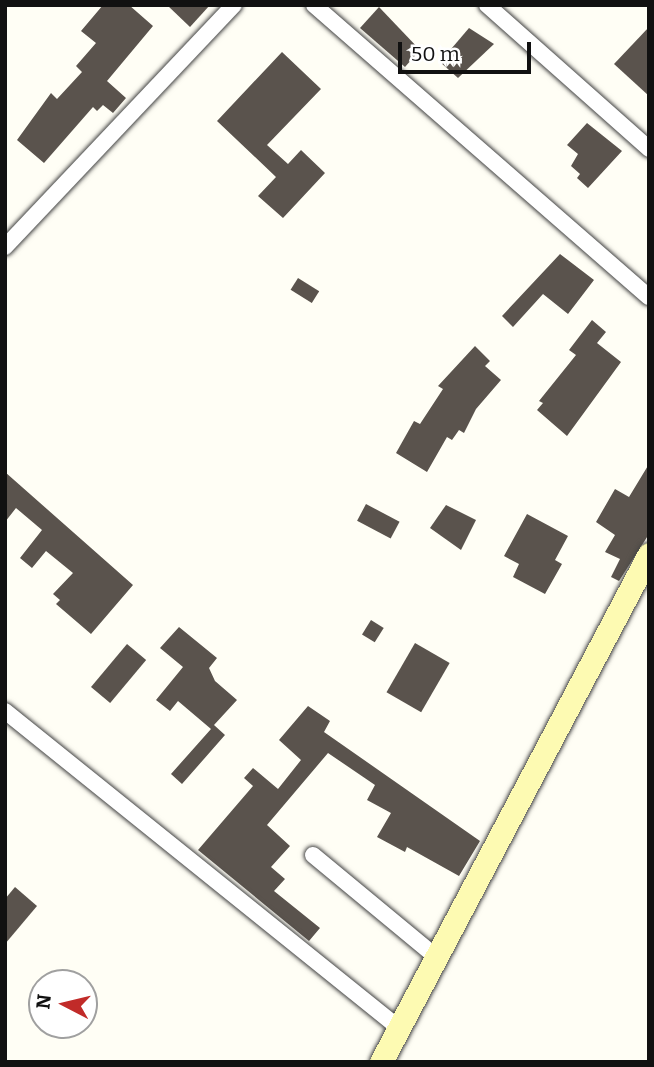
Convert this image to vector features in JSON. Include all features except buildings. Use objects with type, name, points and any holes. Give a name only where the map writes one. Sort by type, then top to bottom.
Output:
[{"type":"street","points":[[5,247],[234,5]]},
{"type":"street","points":[[314,5],[649,297]]},
{"type":"street","points":[[487,5],[649,149]]},
{"type":"street","points":[[381,1062],[649,554]]},
{"type":"street","points":[[5,711],[398,1028]]},
{"type":"street","points":[[313,855],[435,956]]}]
